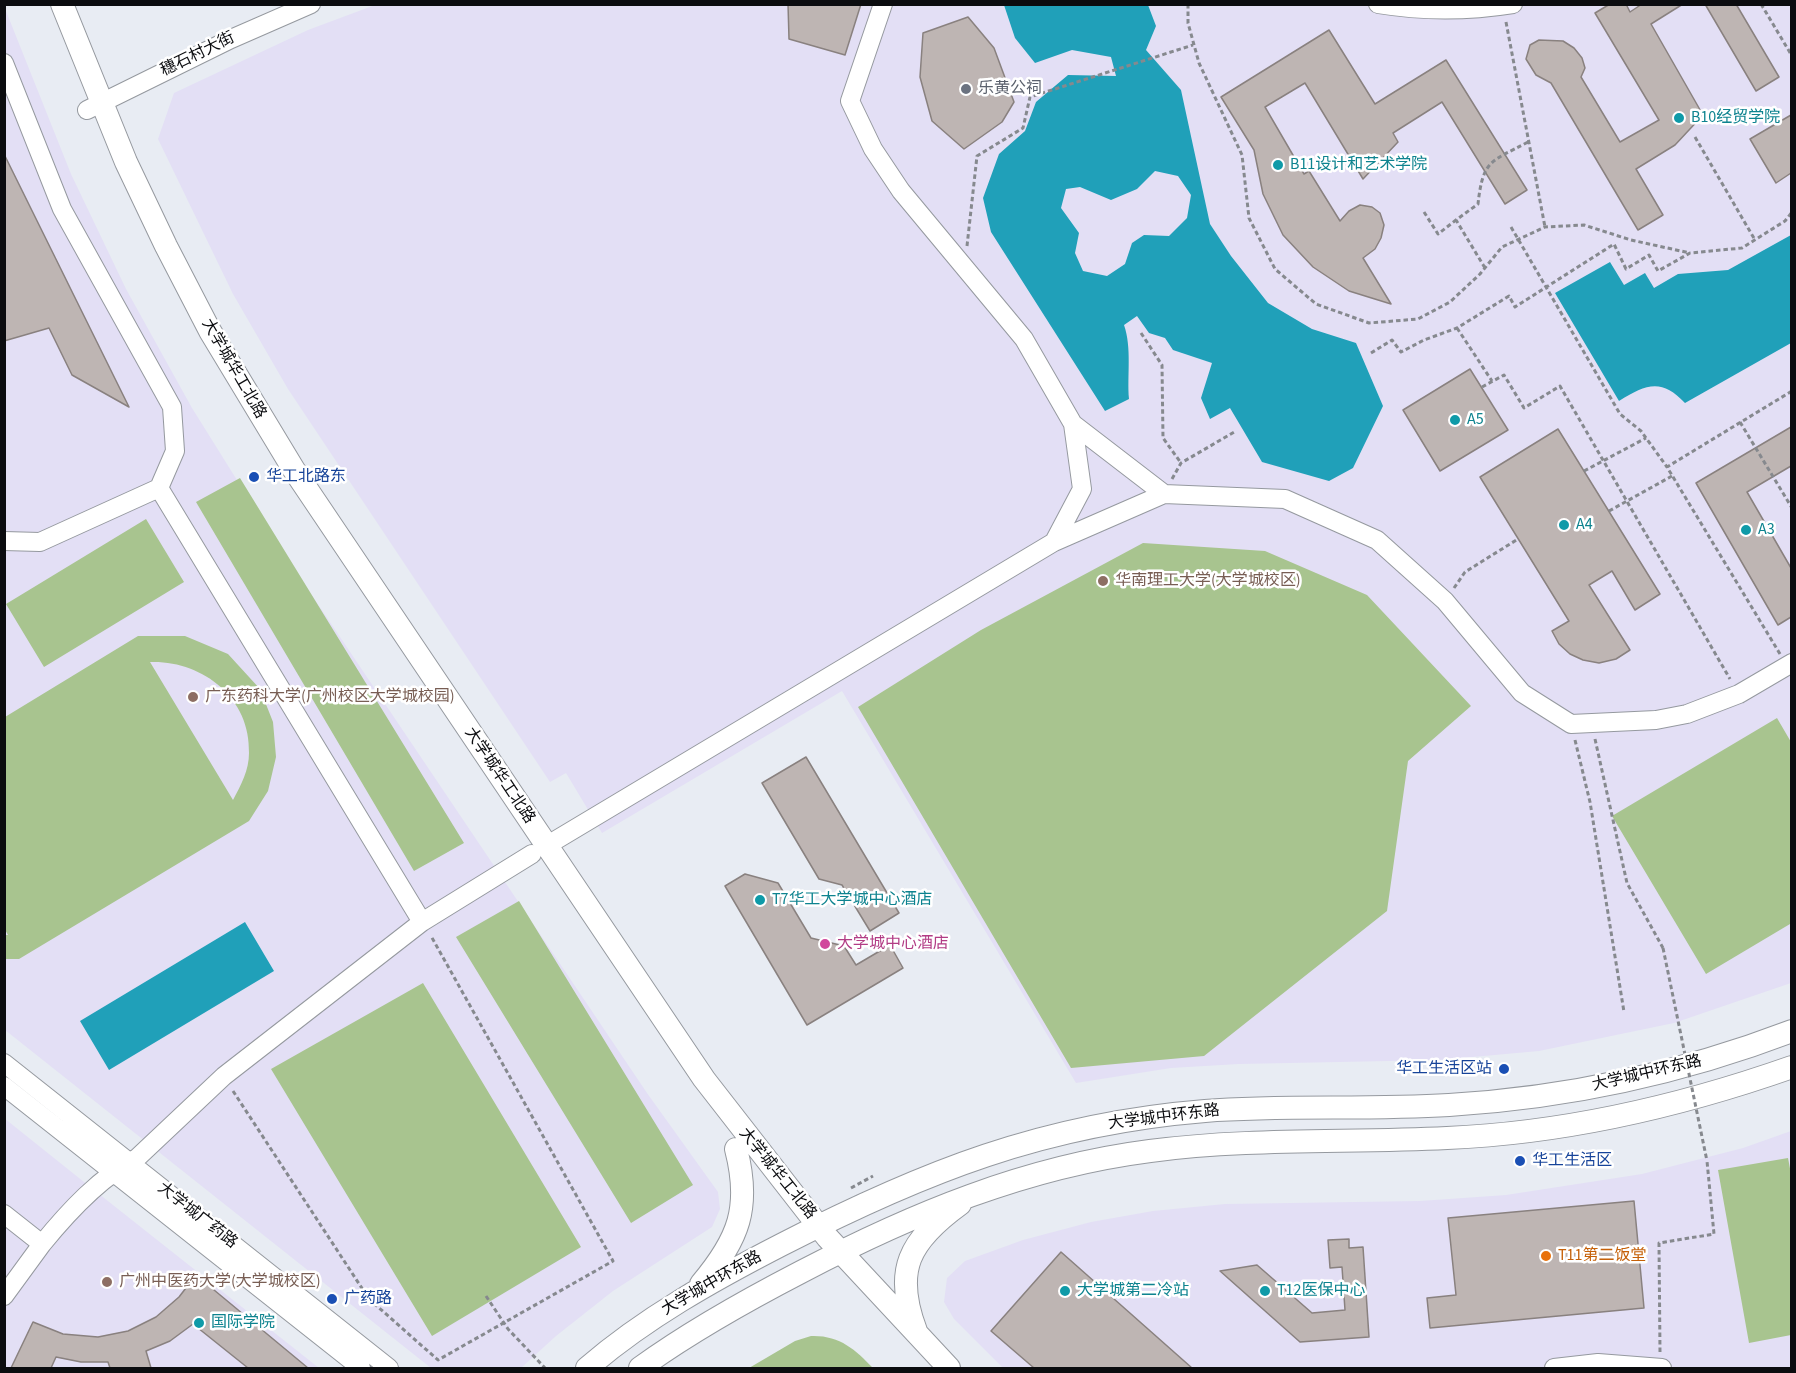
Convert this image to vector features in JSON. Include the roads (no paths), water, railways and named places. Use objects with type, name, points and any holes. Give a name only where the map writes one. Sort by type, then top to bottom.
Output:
[{"type":"main road","name":"大学城华工北路","points":[[45,4],[176,267],[251,401],[676,1066],[736,1149],[811,1229],[928,1368]]},
{"type":"main road","name":"大学城华工北路","points":[[62,4],[94,106]]},
{"type":"main road","name":"大学城华工北路","points":[[539,850],[811,1229]]},
{"type":"main road","name":"大学城中环东路","points":[[588,1368],[633,1332],[692,1294],[811,1229],[868,1201],[946,1168],[1029,1142],[1116,1122],[1205,1111],[1448,1105],[1541,1096],[1654,1075],[1791,1031]]},
{"type":"main road","name":"大学城中环东路","points":[[640,1368],[696,1330],[833,1255],[917,1215],[977,1192],[1070,1165],[1172,1148],[1249,1142],[1449,1138],[1545,1129],[1662,1107],[1791,1067]]},
{"type":"main road","points":[[692,1294],[719,1261],[739,1225],[744,1192],[736,1149]]},
{"type":"main road","points":[[919,1338],[906,1299],[905,1280],[908,1262],[927,1233],[977,1192]]},
{"type":"main road","name":"大学城华工北路","points":[[833,1255],[949,1368]]},
{"type":"street","name":"穗石村大街","points":[[94,106],[221,43],[311,4]]},
{"type":"street","points":[[883,4],[850,101],[873,148],[901,192],[1024,339],[1073,424],[1082,489],[1054,542]]},
{"type":"street","points":[[1378,4],[1397,7],[1487,8],[1509,12]]},
{"type":"street","points":[[4,63],[62,209],[172,407],[175,451],[159,488],[40,542],[4,541]]},
{"type":"street","points":[[1073,424],[1164,494]]},
{"type":"street","points":[[159,488],[423,922]]},
{"type":"street","points":[[4,1296],[42,1244],[68,1214],[114,1172],[137,1158],[224,1076],[423,922],[539,850],[1054,542],[1164,494],[1285,499],[1377,540],[1445,602],[1522,693],[1571,724],[1656,720],[1695,712],[1739,694],[1788,662]]},
{"type":"street","name":"大学城广药路","points":[[4,1063],[389,1368]]},
{"type":"street","name":"大学城广药路","points":[[4,1086],[361,1368]]},
{"type":"street","points":[[4,1214],[42,1244]]},
{"type":"street","points":[[1554,1368],[1598,1363],[1662,1368]]},
{"type":"water","points":[[1004,5],[1148,5],[1156,26],[1146,50],[1181,90],[1210,224],[1231,256],[1268,303],[1312,329],[1356,343],[1383,406],[1353,468],[1329,481],[1262,462],[1230,408],[1210,419],[1201,398],[1212,363],[1173,350],[1165,338],[1149,333],[1137,316],[1124,325],[1129,352],[1129,399],[1105,411],[991,232],[983,198],[999,154],[1025,131],[1036,102],[1068,75],[1116,76],[1111,57],[1072,50],[1035,63],[1015,38]],"holes":[[[1155,171],[1178,176],[1191,195],[1187,218],[1169,236],[1144,235],[1132,243],[1125,264],[1107,276],[1083,271],[1075,253],[1079,233],[1061,208],[1066,189],[1080,187],[1111,200],[1137,189]]]},
{"type":"water","points":[[1791,235],[1791,343],[1685,403],[1669,390],[1654,386],[1637,391],[1619,401],[1555,293],[1610,262],[1624,285],[1645,273],[1654,288],[1678,274],[1728,270]]},
{"type":"water","points":[[245,922],[274,971],[109,1070],[80,1021]]},
{"type":"place","name":"乐黄公祠","points":[[966,89]]},
{"type":"place","name":"B10经贸学院","points":[[1679,118]]},
{"type":"place","name":"B11设计和艺术学院","points":[[1278,165]]},
{"type":"place","name":"A5","points":[[1455,420]]},
{"type":"place","name":"华工北路东","points":[[254,477]]},
{"type":"place","name":"A4","points":[[1564,525]]},
{"type":"place","name":"A3","points":[[1746,530]]},
{"type":"place","name":"华南理工大学(大学城校区)","points":[[1103,581]]},
{"type":"place","name":"广东药科大学(广州校区大学城校园)","points":[[193,697]]},
{"type":"place","name":"T7华工大学城中心酒店","points":[[760,900]]},
{"type":"place","name":"大学城中心酒店","points":[[825,944]]},
{"type":"place","name":"华工生活区站","points":[[1504,1069]]},
{"type":"place","name":"华工生活区","points":[[1520,1161]]},
{"type":"place","name":"T11第二饭堂","points":[[1546,1256]]},
{"type":"place","name":"广州中医药大学(大学城校区)","points":[[107,1282]]},
{"type":"place","name":"大学城第二冷站","points":[[1065,1291]]},
{"type":"place","name":"T12医保中心","points":[[1265,1291]]},
{"type":"place","name":"广药路","points":[[332,1299]]},
{"type":"place","name":"国际学院","points":[[199,1323]]}]
